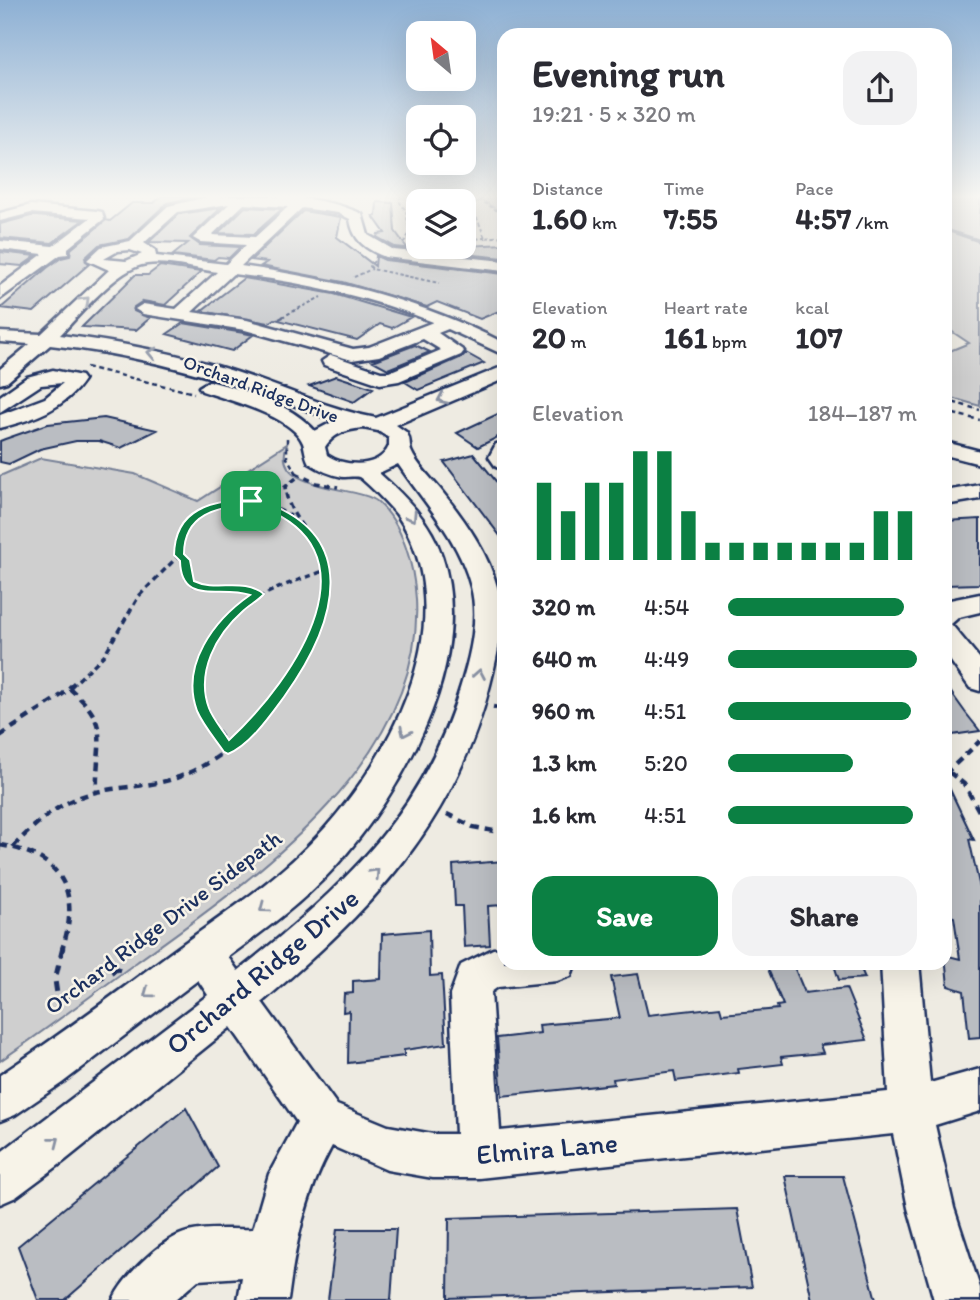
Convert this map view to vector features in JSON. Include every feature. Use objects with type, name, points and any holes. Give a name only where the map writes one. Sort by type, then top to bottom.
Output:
[{"type":"street","points":[[0,294],[48,257]]},
{"type":"street","points":[[85,257],[128,265]]},
{"type":"street","points":[[0,378],[103,257]]},
{"type":"street","points":[[181,313],[243,257]]},
{"type":"street","points":[[437,257],[474,259],[497,264]]},
{"type":"street","points":[[44,339],[110,277],[128,265],[146,259],[233,267],[339,285],[394,301],[450,322],[486,331],[497,342]]},
{"type":"street","points":[[0,270],[29,272]]},
{"type":"street","points":[[143,309],[247,325],[339,351],[364,355],[450,322]]},
{"type":"street","points":[[339,351],[326,359],[380,378],[392,377],[455,351],[424,332]]},
{"type":"street","name":"Orchard Ridge Drive","points":[[2,351],[44,339],[144,351],[206,366],[355,423]]},
{"type":"street","name":"Orchard Ridge Drive","points":[[27,346],[129,366],[202,385],[278,412],[304,426],[315,444]]},
{"type":"street","points":[[377,424],[398,418],[497,375]]},
{"type":"street","points":[[400,444],[392,429],[377,424],[355,423],[331,429],[315,444],[317,458],[354,479],[394,457],[400,444],[497,393]]},
{"type":"street","name":"Orchard Ridge Drive","points":[[0,1181],[338,914],[399,846],[447,770],[474,703],[496,622],[464,534],[400,444]]},
{"type":"street","points":[[952,449],[980,458]]},
{"type":"street","name":"Orchard Ridge Drive","points":[[0,1100],[276,899],[335,841],[390,766],[428,682],[441,619],[435,566],[423,533],[405,505],[391,490],[354,479]]},
{"type":"street","points":[[952,497],[980,492]]},
{"type":"street","points":[[952,609],[980,603]]},
{"type":"street","points":[[952,642],[980,680]]},
{"type":"street","name":"Elmira Lane","points":[[202,953],[322,1120],[387,1149],[433,1156],[479,1156],[910,1111],[980,1090]]},
{"type":"street","points":[[479,1156],[470,995],[475,979],[497,968]]},
{"type":"street","points":[[901,970],[910,1111],[931,1208],[959,1300]]},
{"type":"street","points":[[264,1300],[270,1252],[292,1174],[322,1120]]},
{"type":"street","points":[[138,1300],[188,1256],[270,1252]]},
{"type":"path","points":[[79,366],[135,377],[199,395]]},
{"type":"path","points":[[952,402],[980,410]]},
{"type":"path","points":[[952,413],[980,420]]},
{"type":"path","points":[[284,432],[288,440],[289,464],[300,475],[320,485],[354,479]]},
{"type":"path","points":[[291,516],[285,490],[290,481],[300,475]]},
{"type":"path","points":[[0,736],[69,688],[104,655],[139,596],[179,555],[180,535],[186,524],[198,514],[219,504],[262,502],[291,516],[314,541],[327,570],[325,600],[307,651],[285,690],[264,715],[228,748],[197,769],[161,782],[80,796],[55,807],[13,847]]},
{"type":"path","points":[[179,555],[185,560],[187,579],[195,586],[237,587],[258,594]]},
{"type":"path","points":[[228,748],[203,711],[199,690],[200,667],[214,635],[239,608],[258,594],[288,581],[327,570]]},
{"type":"path","points":[[69,688],[86,701],[101,727],[97,792]]},
{"type":"path","points":[[952,768],[980,741]]},
{"type":"path","points":[[952,776],[964,784],[980,813]]},
{"type":"path","points":[[427,803],[473,827],[497,832]]},
{"type":"path","points":[[0,845],[13,847],[52,866],[69,890],[70,923],[56,979],[57,995],[69,995],[117,969],[128,972]]},
{"type":"path","name":"Orchard Ridge Drive Sidepath","points":[[118,980],[138,965]]},
{"type":"shaded area","points":[[952,257],[980,257],[980,406],[952,398],[952,350],[969,343],[952,332]]},
{"type":"shaded area","points":[[287,444],[285,460],[291,471],[318,485],[378,502],[394,522],[406,547],[416,599],[411,658],[393,712],[362,763],[323,810],[279,853],[183,929],[0,1061],[0,476],[41,458],[135,474],[198,501]]},
{"type":"building","points":[[0,257],[35,257],[22,266],[0,264]]},
{"type":"building","points":[[86,257],[89,264],[34,312],[1,308],[47,268],[61,258]]},
{"type":"building","points":[[187,257],[230,257],[218,257],[214,260]]},
{"type":"building","points":[[255,257],[363,257],[375,266],[378,257],[385,260],[497,273],[497,312],[480,319],[437,302],[427,307],[343,282],[261,266],[267,262],[251,260]]},
{"type":"building","points":[[160,266],[201,272],[165,305],[143,301],[134,307],[134,311],[150,318],[136,330],[82,327],[135,275],[148,275]]},
{"type":"building","points":[[244,278],[334,294],[411,317],[392,328],[380,324],[357,340],[275,319],[269,323],[201,311]]},
{"type":"building","points":[[183,323],[253,335],[232,351],[167,334]]},
{"type":"building","points":[[415,345],[430,352],[388,369],[373,361]]},
{"type":"building","points":[[466,353],[484,363],[418,390],[405,382],[462,357]]},
{"type":"building","points":[[336,376],[373,388],[354,402],[309,386]]},
{"type":"building","points":[[497,414],[497,438],[478,447],[457,433]]},
{"type":"building","points":[[104,418],[157,430],[121,448],[99,441],[76,441],[40,449],[9,464],[0,462],[0,441],[48,424]]},
{"type":"building","points":[[474,454],[497,482],[497,532],[444,462]]},
{"type":"building","points":[[980,519],[980,584],[952,585],[952,521]]},
{"type":"building","points":[[952,694],[965,712],[980,731],[952,735]]},
{"type":"building","points":[[952,794],[974,840],[969,839],[980,888],[980,1037],[969,1038],[964,991],[948,986],[946,970],[952,970],[952,957],[960,959],[954,917]]},
{"type":"building","points":[[497,862],[497,905],[488,906],[490,945],[464,947],[462,906],[455,906],[453,865]]},
{"type":"building","points":[[429,930],[430,976],[442,975],[446,1044],[404,1050],[404,1056],[348,1063],[349,1011],[343,1012],[344,994],[353,993],[353,981],[381,979],[382,934]]},
{"type":"building","points":[[768,970],[795,970],[805,993],[846,988],[867,1040],[820,1045],[823,1053],[781,1057],[783,1064],[738,1069],[739,1073],[676,1081],[674,1071],[613,1079],[614,1084],[502,1096],[497,1038],[540,1033],[539,1025],[620,1018],[611,977],[638,974],[648,1015],[720,1007],[722,1014],[778,1009],[777,1006],[783,1005]]},
{"type":"building","points":[[836,970],[862,970],[865,978],[839,980]]},
{"type":"building","points":[[186,1108],[218,1167],[65,1300],[38,1300],[18,1246]]},
{"type":"building","points":[[785,1176],[843,1176],[876,1300],[812,1300]]},
{"type":"building","points":[[737,1209],[752,1287],[448,1298],[449,1218]]},
{"type":"building","points":[[337,1229],[396,1229],[391,1300],[328,1300]]},
{"type":"route","points":[[251,501],[262,502],[278,509],[291,516],[303,528],[323,555],[328,586],[320,619],[296,673],[264,715],[228,748],[203,711],[199,690],[200,667],[214,635],[239,608],[258,594],[231,586],[199,588],[190,583],[186,576],[185,560],[179,555],[179,541],[181,531],[198,514],[219,504],[251,501]]}]
